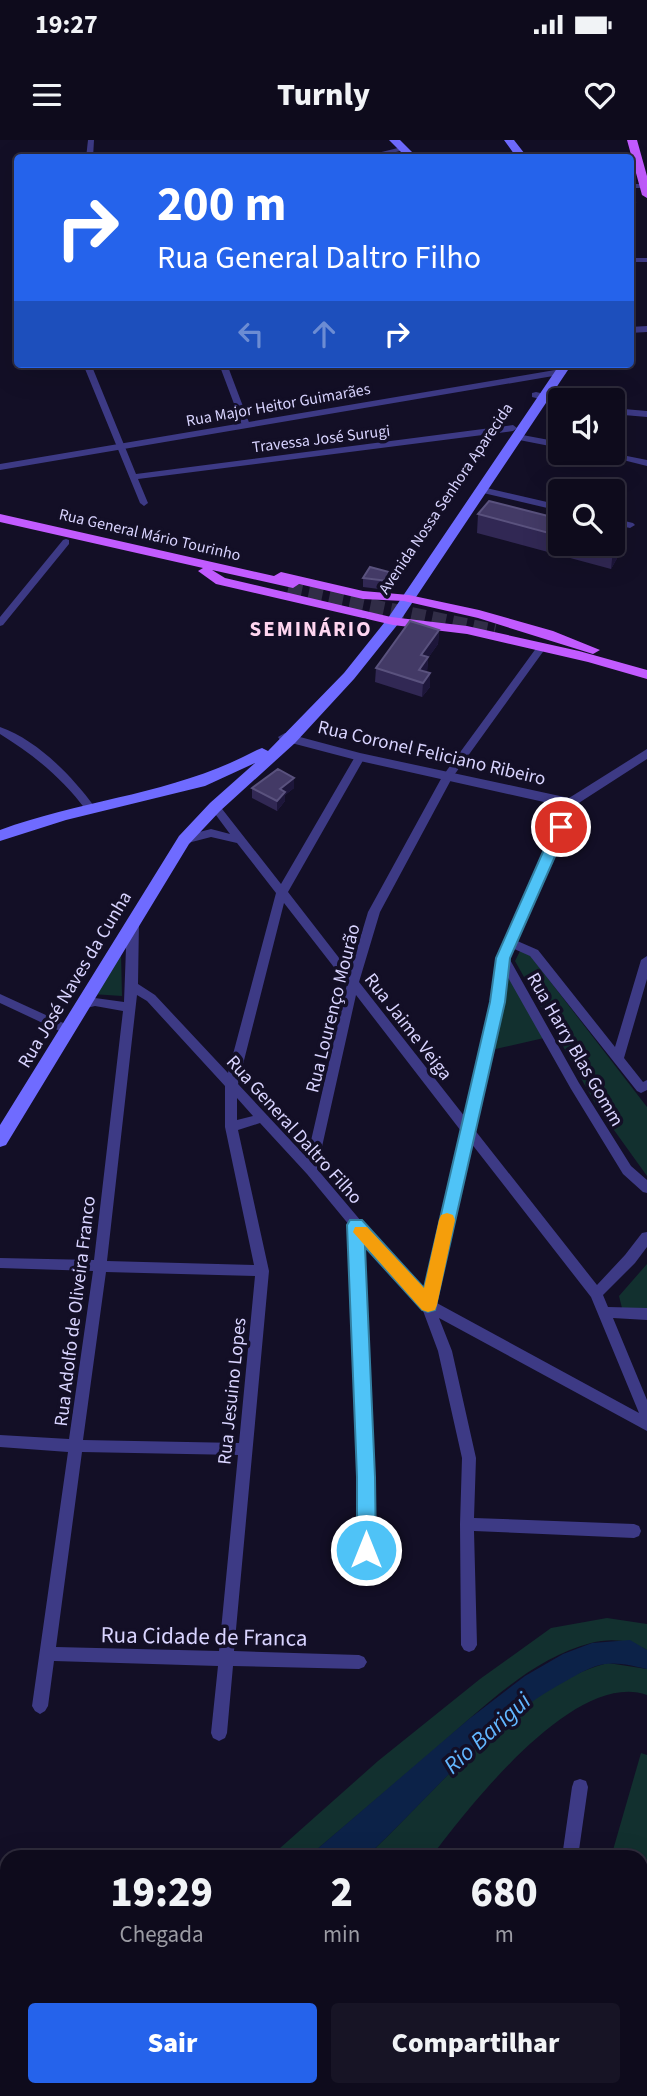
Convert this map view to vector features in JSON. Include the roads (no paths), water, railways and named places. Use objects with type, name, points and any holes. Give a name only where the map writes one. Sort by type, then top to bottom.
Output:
[{"type":"main road","points":[[394,140],[408,154]]},
{"type":"main road","points":[[509,140],[520,154]]},
{"type":"main road","points":[[632,140],[646,189]]},
{"type":"main road","name":"Avenida Nossa Senhora Aparecida","points":[[404,599],[558,368]]},
{"type":"main road","name":"Avenida Nossa Senhora Aparecida","points":[[0,836],[55,816],[183,790],[232,771],[287,738],[349,676],[482,490],[515,433]]},
{"type":"main road","name":"Rua General Mário Tourinho","points":[[0,518],[291,586]]},
{"type":"main road","name":"Rua General Mário Tourinho","points":[[0,527],[207,568]]},
{"type":"main road","points":[[207,568],[231,565],[363,595],[466,610],[552,634],[591,654],[647,676]]},
{"type":"main road","points":[[207,568],[221,581],[389,620],[422,621],[458,627],[540,649],[591,654]]},
{"type":"main road","points":[[497,627],[591,654],[647,666]]},
{"type":"main road","name":"Rua José Naves da Cunha","points":[[0,1140],[184,840],[287,738]]},
{"type":"main road","points":[[183,790],[198,793],[215,807]]},
{"type":"street","points":[[379,154],[402,149]]},
{"type":"street","points":[[89,368],[144,503]]},
{"type":"street","points":[[225,368],[246,425]]},
{"type":"street","name":"Rua Major Heitor Guimarães","points":[[0,467],[558,368]]},
{"type":"street","points":[[540,396],[548,398]]},
{"type":"street","points":[[625,412],[647,414]]},
{"type":"street","points":[[515,433],[548,442]]},
{"type":"street","name":"Travessa José Surugi","points":[[133,477],[515,433]]},
{"type":"street","points":[[625,458],[647,463]]},
{"type":"street","points":[[482,490],[548,505]]},
{"type":"street","points":[[625,524],[631,525]]},
{"type":"street","points":[[0,623],[66,542]]},
{"type":"street","name":"Rua Lourenço Mourão","points":[[311,1170],[352,985],[374,912],[447,777],[540,649]]},
{"type":"street","points":[[0,730],[30,748],[70,780],[90,808]]},
{"type":"street","name":"Rua Coronel Feliciano Ribeiro","points":[[287,738],[447,777],[571,803]]},
{"type":"street","points":[[469,1645],[469,1458],[446,1351],[428,1305],[497,1002],[503,958],[509,942],[571,803],[647,753]]},
{"type":"street","name":"Rua Jesuino Lopes","points":[[219,1733],[262,1271],[231,1127],[231,1087],[281,894],[360,757]]},
{"type":"street","name":"Rua Jaime Veiga","points":[[215,807],[596,1294],[647,1417]]},
{"type":"street","points":[[184,840],[211,833],[241,840]]},
{"type":"street","name":"Rua Adolfo de Oliveira Franco","points":[[40,1706],[78,1446],[100,1267],[132,986],[133,920]]},
{"type":"street","name":"Rua Harry Blas Gomm","points":[[509,942],[534,953],[617,1060],[644,1086]]},
{"type":"street","name":"Rua Harry Blas Gomm","points":[[503,958],[627,1170],[647,1188]]},
{"type":"street","points":[[617,1060],[647,960]]},
{"type":"street","name":"Rua General Daltro Filho","points":[[132,986],[151,998],[311,1170],[428,1305],[647,1425]]},
{"type":"street","points":[[0,998],[68,1030]]},
{"type":"street","points":[[82,1005],[95,1002],[128,1007]]},
{"type":"street","points":[[231,1127],[262,1118]]},
{"type":"street","points":[[356,1225],[366,1477],[366,1574]]},
{"type":"street","points":[[596,1294],[647,1237]]},
{"type":"street","points":[[0,1263],[262,1271]]},
{"type":"street","points":[[603,1312],[647,1314]]},
{"type":"street","points":[[0,1441],[78,1446],[244,1449]]},
{"type":"street","points":[[467,1524],[634,1531]]},
{"type":"street","name":"Rua Cidade de Franca","points":[[48,1654],[225,1661],[359,1662]]},
{"type":"street","points":[[571,1850],[580,1787]]},
{"type":"water","name":"Rio Barigui","points":[[630,1640],[647,1650],[647,1669],[610,1664],[575,1676],[537,1698],[485,1739],[373,1850],[316,1850],[469,1719],[525,1676],[563,1654],[592,1643]]},
{"type":"tunnel","points":[[288,589],[495,631]]},
{"type":"district","name":"SEMINÁRIO","points":[[311,629]]}]
